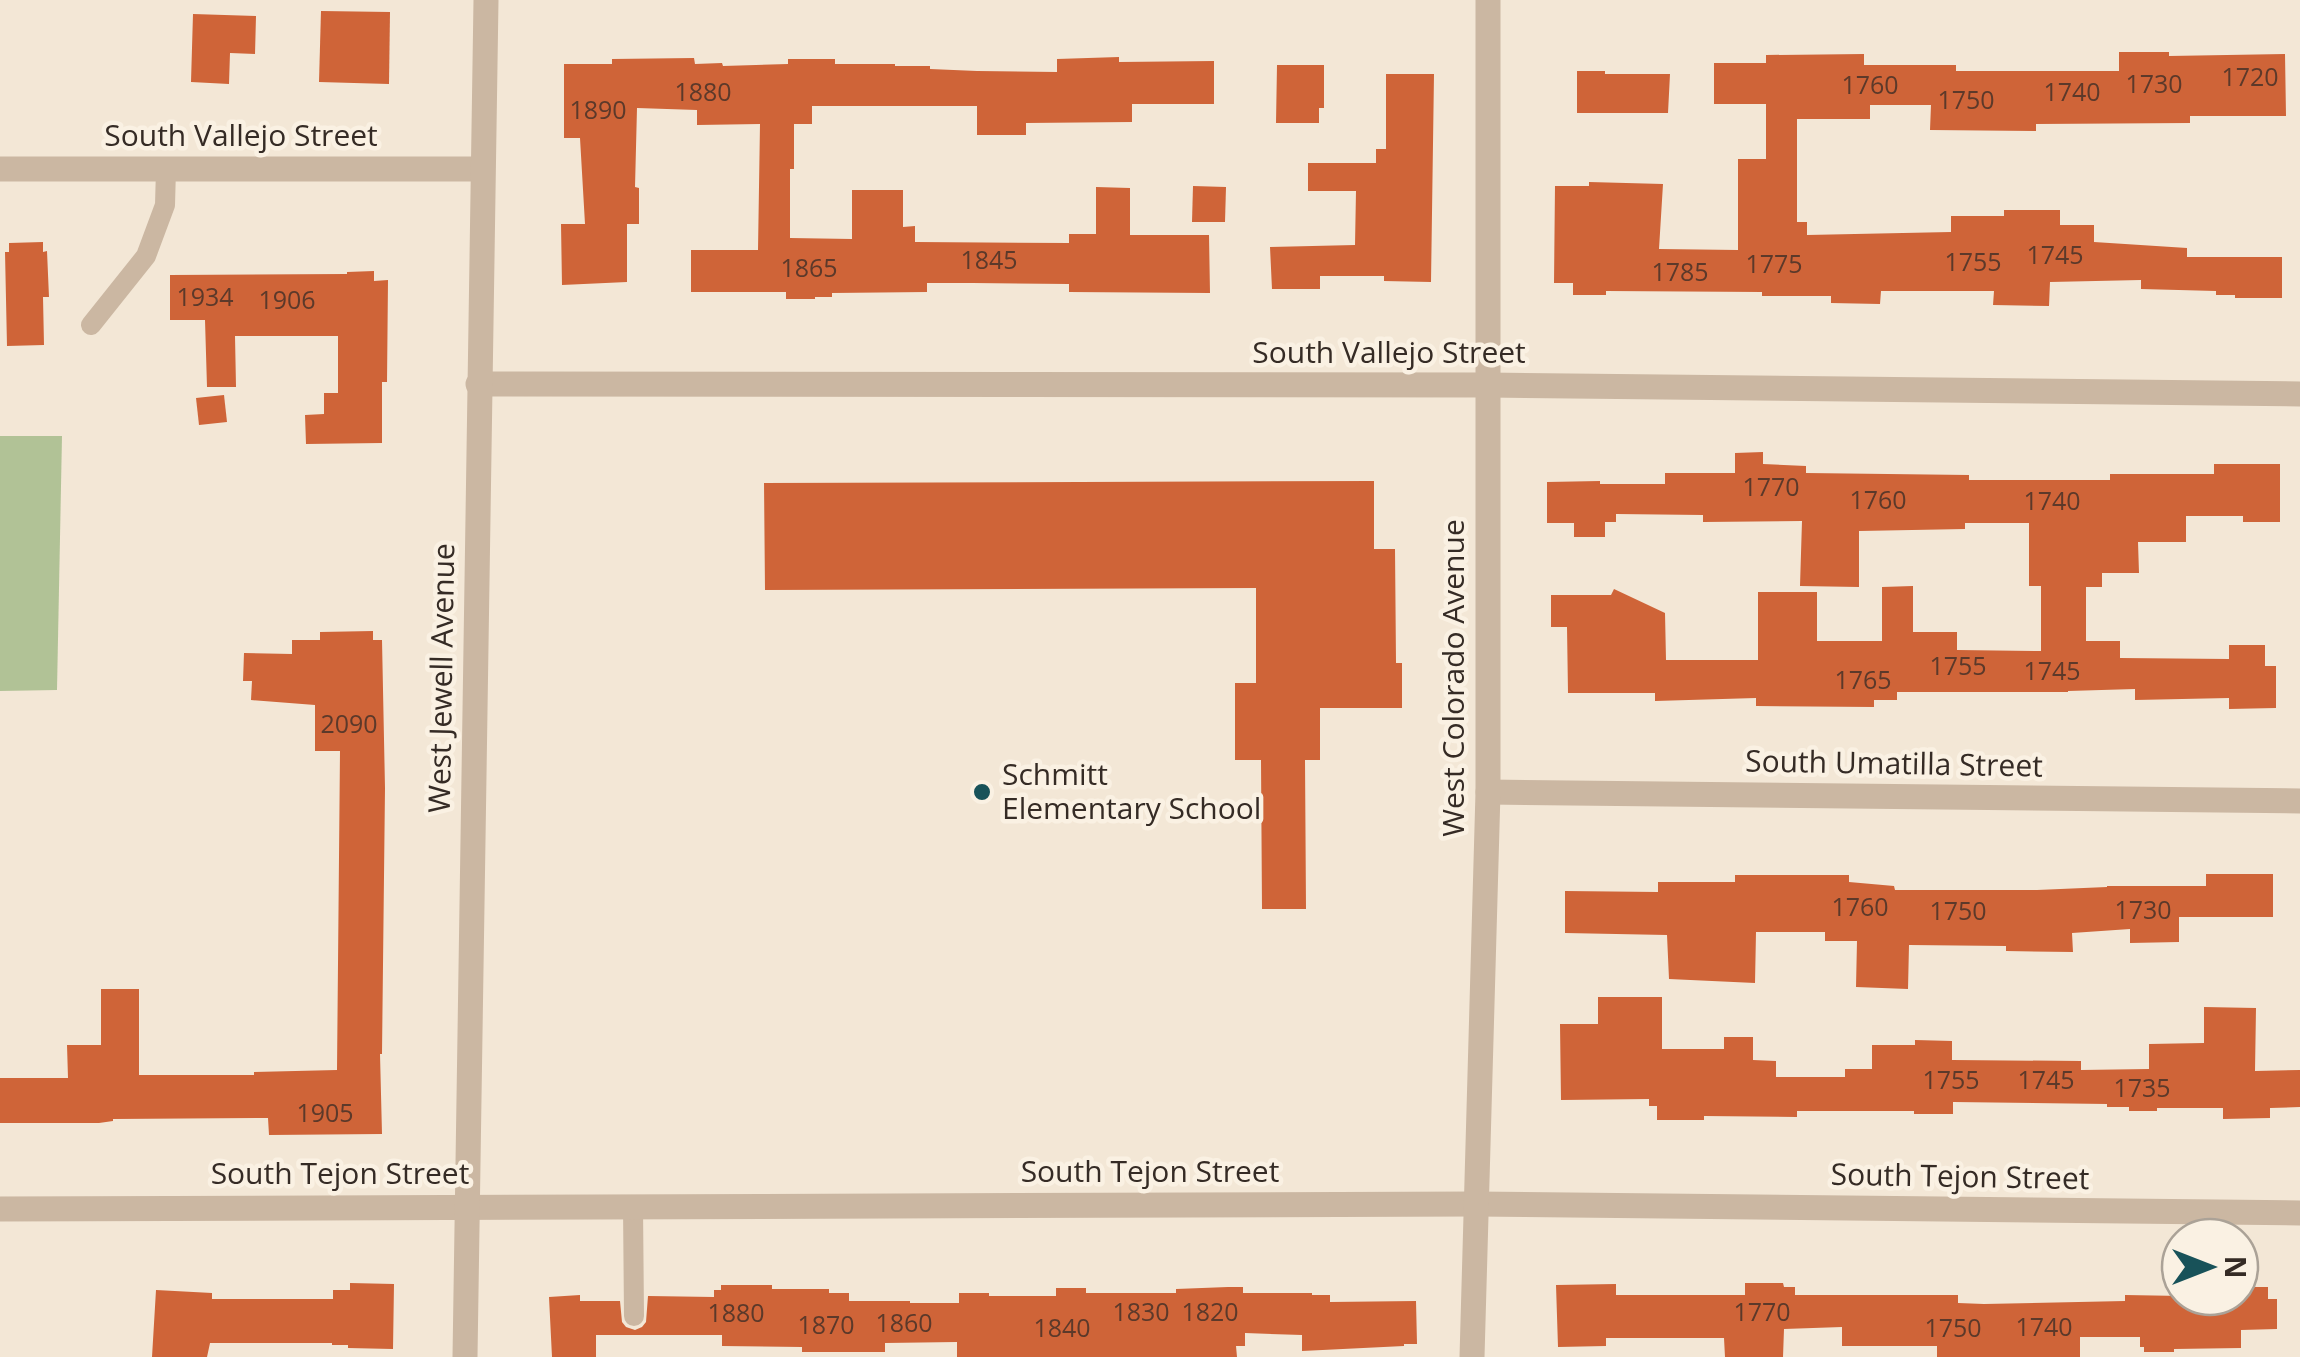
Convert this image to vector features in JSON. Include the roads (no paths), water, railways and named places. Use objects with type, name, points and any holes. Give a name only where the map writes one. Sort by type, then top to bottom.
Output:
[{"type":"street","name":"West Jewell Avenue","points":[[465,1357],[486,0]]},
{"type":"street","name":"West Colorado Avenue","points":[[1472,1357],[1488,792],[1488,0]]},
{"type":"street","name":"South Vallejo Street","points":[[0,169],[482,169]]},
{"type":"street","name":"South Vallejo Street","points":[[478,384],[1488,385],[2300,394]]},
{"type":"street","name":"South Umatilla Street","points":[[1488,792],[2300,801]]},
{"type":"street","name":"South Tejon Street","points":[[0,1208],[1476,1204],[2300,1213]]},
{"type":"lane","points":[[91,326],[146,256],[165,205],[166,169]]},
{"type":"lane","points":[[633,1206],[634,1316]]},
{"type":"place","name":"Schmitt Elementary School","points":[[982,792]]}]
